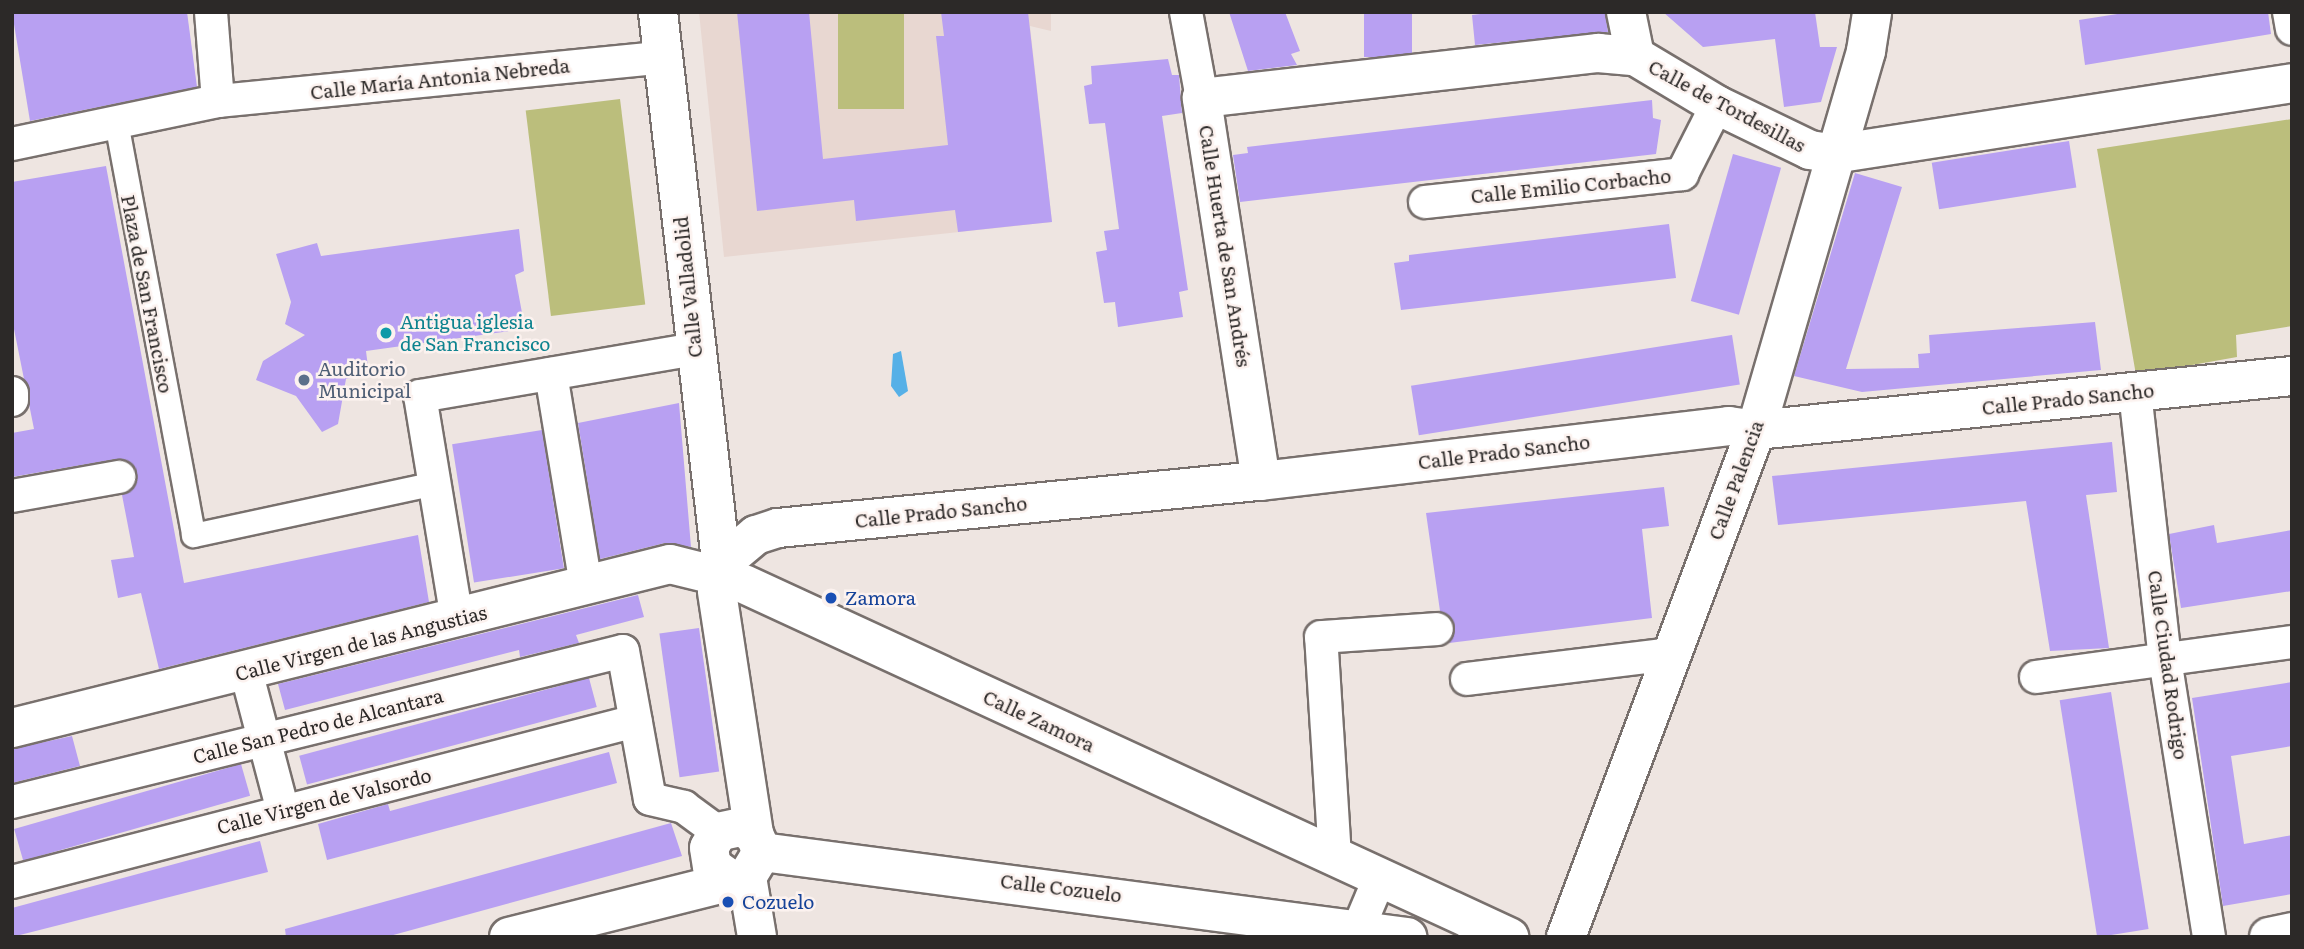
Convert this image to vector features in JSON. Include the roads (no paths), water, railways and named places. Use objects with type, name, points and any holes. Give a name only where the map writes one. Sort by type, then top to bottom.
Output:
[{"type":"street","points":[[211,12],[218,101]]},
{"type":"street","name":"Calle Valladolid","points":[[658,12],[694,349],[724,578],[724,635],[737,748],[736,852],[757,937]]},
{"type":"street","name":"Calle Huerta de San Andrés","points":[[1186,12],[1202,98],[1261,481]]},
{"type":"street","points":[[1626,12],[1635,56]]},
{"type":"street","name":"Calle Palencia","points":[[1566,937],[1756,430],[1866,51],[1872,12]]},
{"type":"street","points":[[2289,12],[2292,29]]},
{"type":"street","name":"Calle de Tordesillas","points":[[1202,98],[1598,53],[1635,56],[1717,105],[1810,150],[1834,154],[2292,83]]},
{"type":"street","name":"Calle María Antonia Nebreda","points":[[12,144],[218,101],[663,57]]},
{"type":"street","name":"Calle Emilio Corbacho","points":[[1425,202],[1682,174],[1717,105]]},
{"type":"street","name":"Plaza de San Francisco","points":[[116,122],[171,466],[193,535],[435,483]]},
{"type":"street","points":[[457,619],[420,396],[694,349]]},
{"type":"street","points":[[551,374],[586,586]]},
{"type":"street","name":"Calle Prado Sancho","points":[[724,578],[756,535],[778,528],[1261,481],[1729,426],[1756,430],[2292,376]]},
{"type":"street","name":"Calle Ciudad Rodrigo","points":[[2135,392],[2165,659],[2209,937]]},
{"type":"street","points":[[12,393],[12,400]]},
{"type":"street","points":[[12,496],[119,477]]},
{"type":"street","name":"Calle Virgen de las Angustias","points":[[12,728],[670,564],[724,578]]},
{"type":"street","name":"Calle Zamora","points":[[724,578],[1509,937]]},
{"type":"street","points":[[1335,856],[1321,637],[1437,629]]},
{"type":"street","points":[[2036,677],[2292,642]]},
{"type":"street","name":"Calle San Pedro de Alcantara","points":[[12,802],[623,651],[636,720]]},
{"type":"street","points":[[1467,679],[1672,654]]},
{"type":"street","points":[[246,671],[283,811]]},
{"type":"street","points":[[509,937],[664,895],[736,852],[684,807],[650,799],[636,720]]},
{"type":"street","name":"Calle Virgen de Valsordo","points":[[12,882],[636,720]]},
{"type":"street","name":"Calle Cozuelo","points":[[736,852],[1359,927],[1407,937]]},
{"type":"street","points":[[1359,927],[1380,877]]},
{"type":"street","points":[[2269,937],[2292,932]]},
{"type":"water","points":[[901,351],[908,391],[899,397],[891,386],[893,354]]},
{"type":"place","name":"Antigua iglesia de San Francisco","points":[[386,333]]},
{"type":"place","name":"Auditorio Municipal","points":[[304,380]]},
{"type":"place","name":"Zamora","points":[[831,598]]},
{"type":"place","name":"Cozuelo","points":[[728,902]]}]
